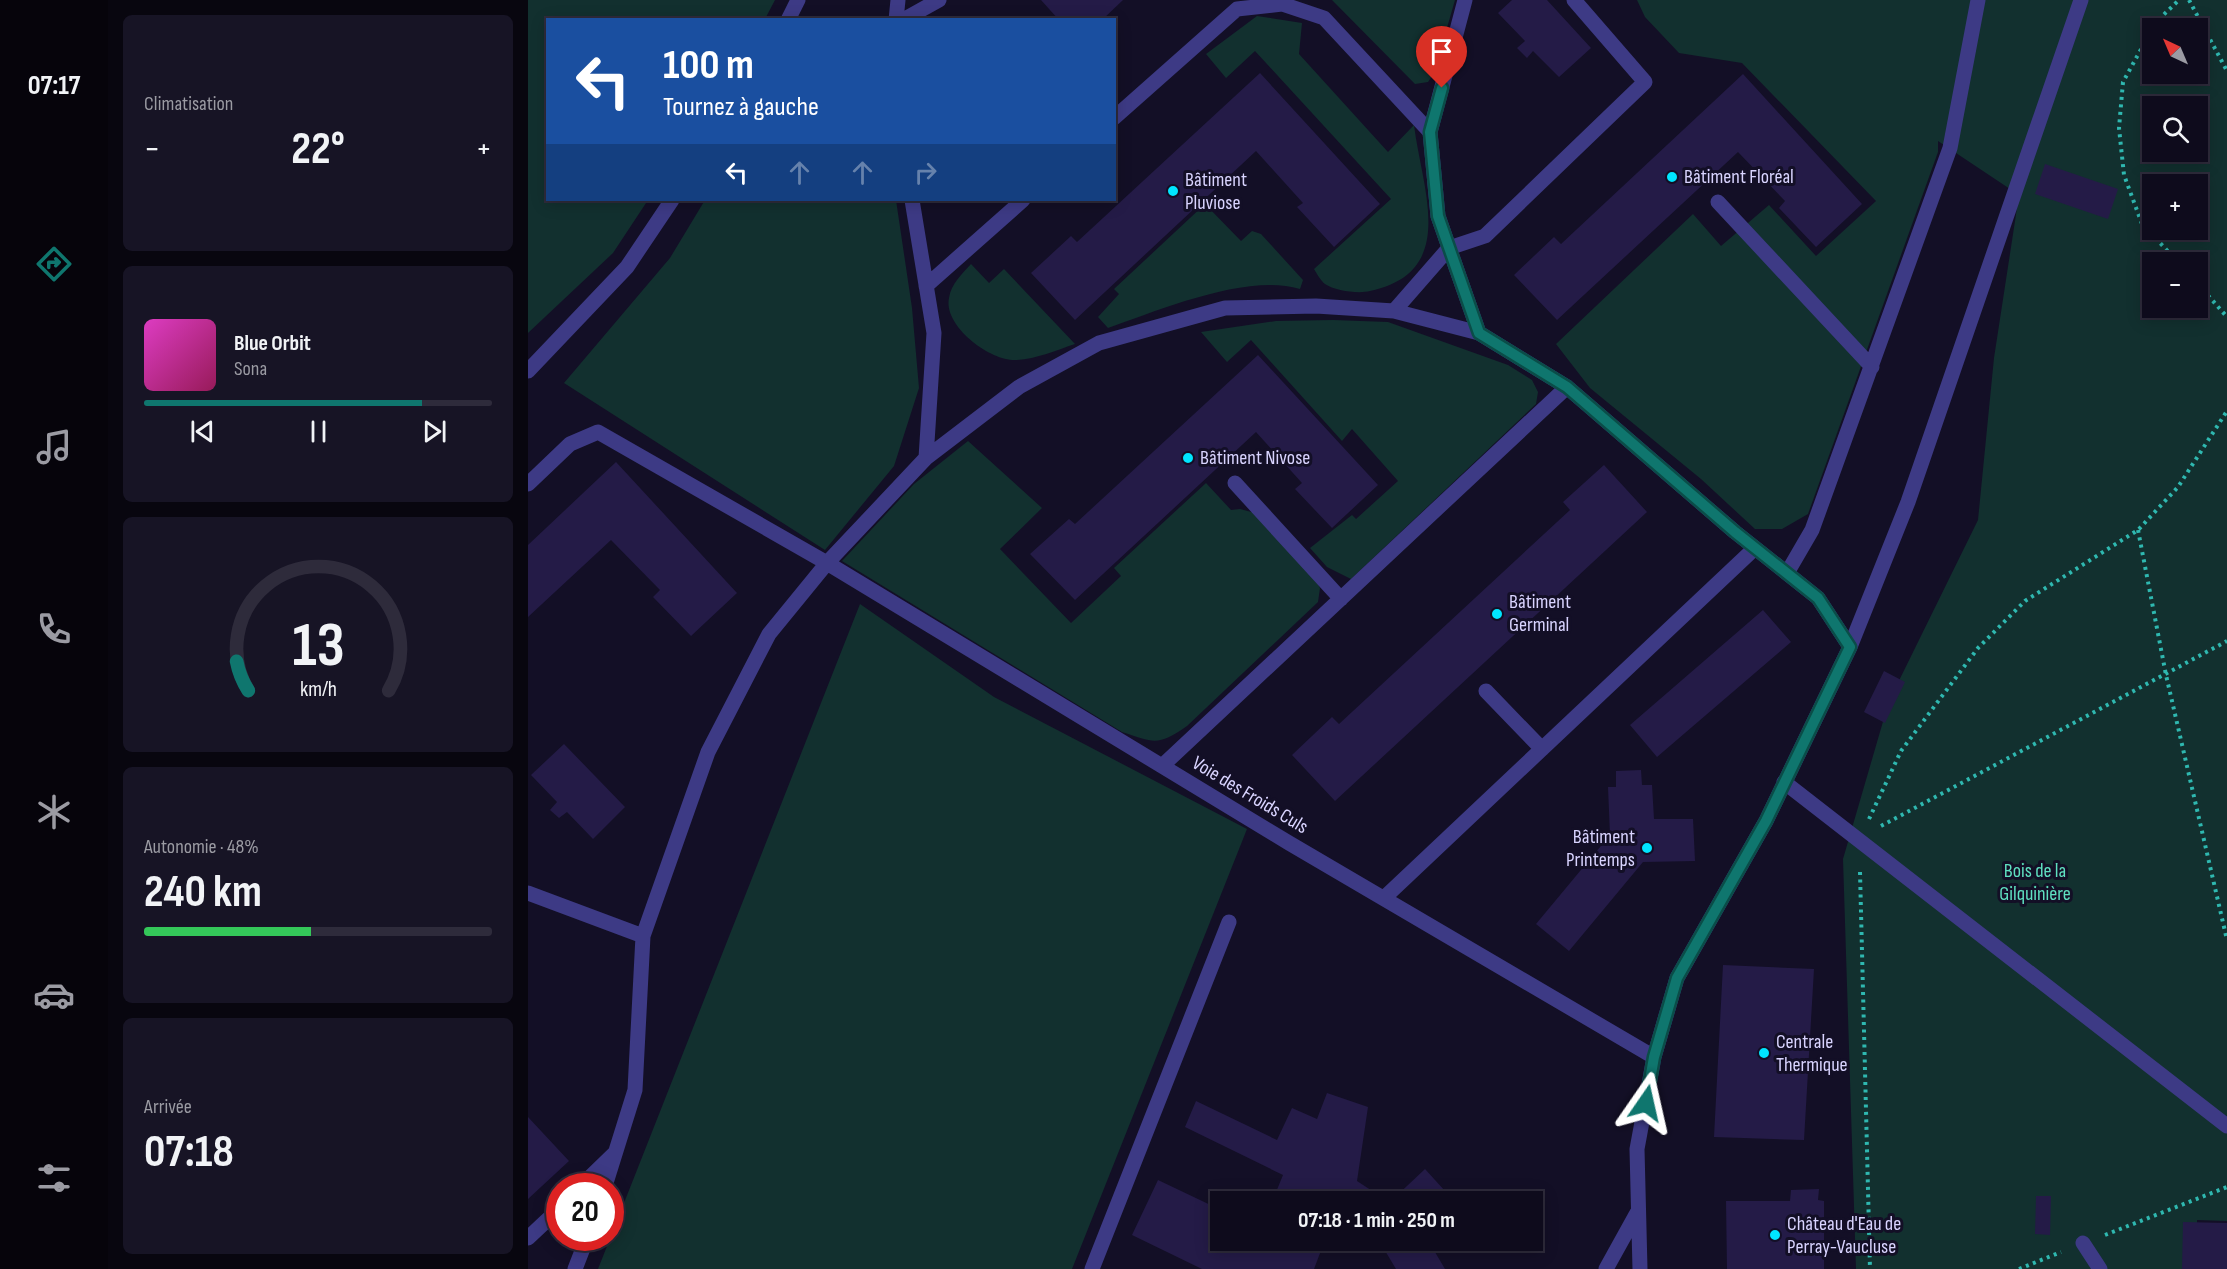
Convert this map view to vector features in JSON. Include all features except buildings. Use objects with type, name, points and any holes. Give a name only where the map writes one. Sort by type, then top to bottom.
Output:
[{"type":"street","points":[[789,18],[798,0]]},
{"type":"street","points":[[896,18],[897,0]]},
{"type":"street","points":[[907,18],[939,0]]},
{"type":"street","points":[[1465,0],[1430,132],[1438,216],[1479,333]]},
{"type":"street","points":[[1394,310],[1449,248],[1485,236],[1645,82],[1574,0]]},
{"type":"street","points":[[1787,573],[1812,530],[1950,148],[1978,0]]},
{"type":"street","points":[[1640,1269],[1637,1149],[1654,1057],[1677,978],[1766,821],[1850,647],[1908,502],[2081,0]]},
{"type":"street","points":[[1116,116],[1237,9],[1282,4],[1309,6],[1324,18],[1430,132]]},
{"type":"street","points":[[528,371],[627,267],[671,201]]},
{"type":"street","points":[[912,201],[934,333],[926,458]]},
{"type":"street","points":[[926,286],[1022,201]]},
{"type":"street","points":[[1718,202],[1872,367]]},
{"type":"street","points":[[609,1173],[635,1090],[643,936],[708,752],[769,634],[827,562],[926,458],[1020,387],[1099,343],[1225,308],[1316,306],[1394,310],[1479,333],[1567,387],[1755,548],[1818,598],[1850,647]]},
{"type":"street","points":[[1162,766],[1567,387]]},
{"type":"street","name":"Voie des Froids Culs","points":[[528,484],[570,444],[598,432],[827,562],[1162,766],[1654,1057]]},
{"type":"street","points":[[1235,483],[1341,599]]},
{"type":"street","points":[[1384,898],[1755,548]]},
{"type":"street","points":[[1486,691],[1542,749]]},
{"type":"street","points":[[1784,782],[2227,1126]]},
{"type":"street","points":[[528,893],[643,936]]},
{"type":"street","points":[[1092,1269],[1229,922]]},
{"type":"street","points":[[594,1173],[617,1151]]},
{"type":"street","points":[[1606,1269],[1638,1210]]},
{"type":"street","points":[[528,1238],[546,1221]]},
{"type":"street","points":[[2083,1244],[2100,1269]]},
{"type":"street","points":[[575,1269],[581,1251]]},
{"type":"path","points":[[2169,252],[2142,224],[2124,175],[2119,128],[2123,82],[2156,22],[2179,0]]},
{"type":"path","points":[[2189,0],[2227,71]]},
{"type":"path","points":[[2208,295],[2227,317]]},
{"type":"path","points":[[1859,838],[1901,751],[1978,648],[2025,601],[2138,530],[2178,487],[2225,422],[2227,411]]},
{"type":"path","points":[[2138,530],[2166,675],[2227,940]]},
{"type":"path","points":[[2019,1269],[2227,1188]]},
{"type":"green space","points":[[528,0],[775,0],[766,18],[546,18],[546,201],[647,201],[613,253],[528,333]]},
{"type":"green space","points":[[1332,0],[1455,0],[1434,73],[1428,82],[1415,84]]},
{"type":"green space","name":"Bois de la Gilquinière","points":[[1637,0],[2227,0],[2227,1221],[2197,1220],[2198,1269],[1856,1269],[1843,859],[1889,701],[1978,520],[1994,358],[2019,195],[1938,141],[1938,152],[1808,514],[1782,529],[1755,529],[1701,479],[1590,388],[1556,344],[1693,214],[1721,246],[1769,205],[1816,256],[1876,201],[1742,63],[1679,53],[1645,17]]},
{"type":"green space","points":[[1257,16],[1302,23],[1299,54],[1388,152],[1414,125],[1427,201],[1428,225],[1425,247],[1416,266],[1398,281],[1370,291],[1347,291],[1325,284],[1314,269],[1391,199],[1255,51],[1226,78],[1206,54]]},
{"type":"green space","points":[[704,201],[896,201],[912,308],[919,388],[894,466],[825,550],[564,383],[670,258]]},
{"type":"green space","points":[[1205,204],[1241,241],[1252,231],[1261,234],[1303,280],[1300,289],[1279,285],[1230,290],[1178,304],[1108,328],[1098,317],[1119,294],[1114,289]]},
{"type":"green space","points":[[971,264],[989,283],[1004,269],[1075,344],[1039,356],[1017,360],[1006,359],[982,349],[961,330],[953,320],[949,309],[950,293],[954,284]]},
{"type":"green space","points":[[1276,321],[1388,322],[1508,365],[1532,380],[1538,392],[1536,404],[1351,579],[1327,567],[1310,548],[1352,515],[1356,519],[1398,481],[1352,429],[1342,441],[1251,340],[1227,362],[1201,332]]},
{"type":"green space","points":[[968,441],[1042,508],[1000,549],[1071,623],[1121,576],[1114,568],[1206,483],[1231,510],[1240,509],[1255,513],[1314,576],[1320,588],[1318,602],[1187,726],[1169,737],[1156,741],[1122,732],[842,561],[914,484]]},
{"type":"green space","points":[[860,604],[994,697],[1247,829],[1072,1269],[598,1269],[605,1251],[624,1251],[624,1203]]},
{"type":"place","name":"Bâtiment Floréal","points":[[1672,177]]},
{"type":"place","name":"Bâtiment Pluviose","points":[[1173,191]]},
{"type":"place","name":"Bâtiment Nivose","points":[[1188,458]]},
{"type":"place","name":"Bâtiment Germinal","points":[[1497,614]]},
{"type":"place","name":"Bâtiment Printemps","points":[[1647,848]]},
{"type":"place","name":"Centrale Thermique","points":[[1764,1053]]},
{"type":"place","name":"Château d'Eau de Perray-Vaucluse","points":[[1775,1235]]},
{"type":"route","points":[[1442,88],[1430,132],[1438,216],[1479,333],[1567,387],[1735,532],[1818,598],[1850,647],[1766,821],[1677,978],[1654,1057],[1646,1103]]}]
